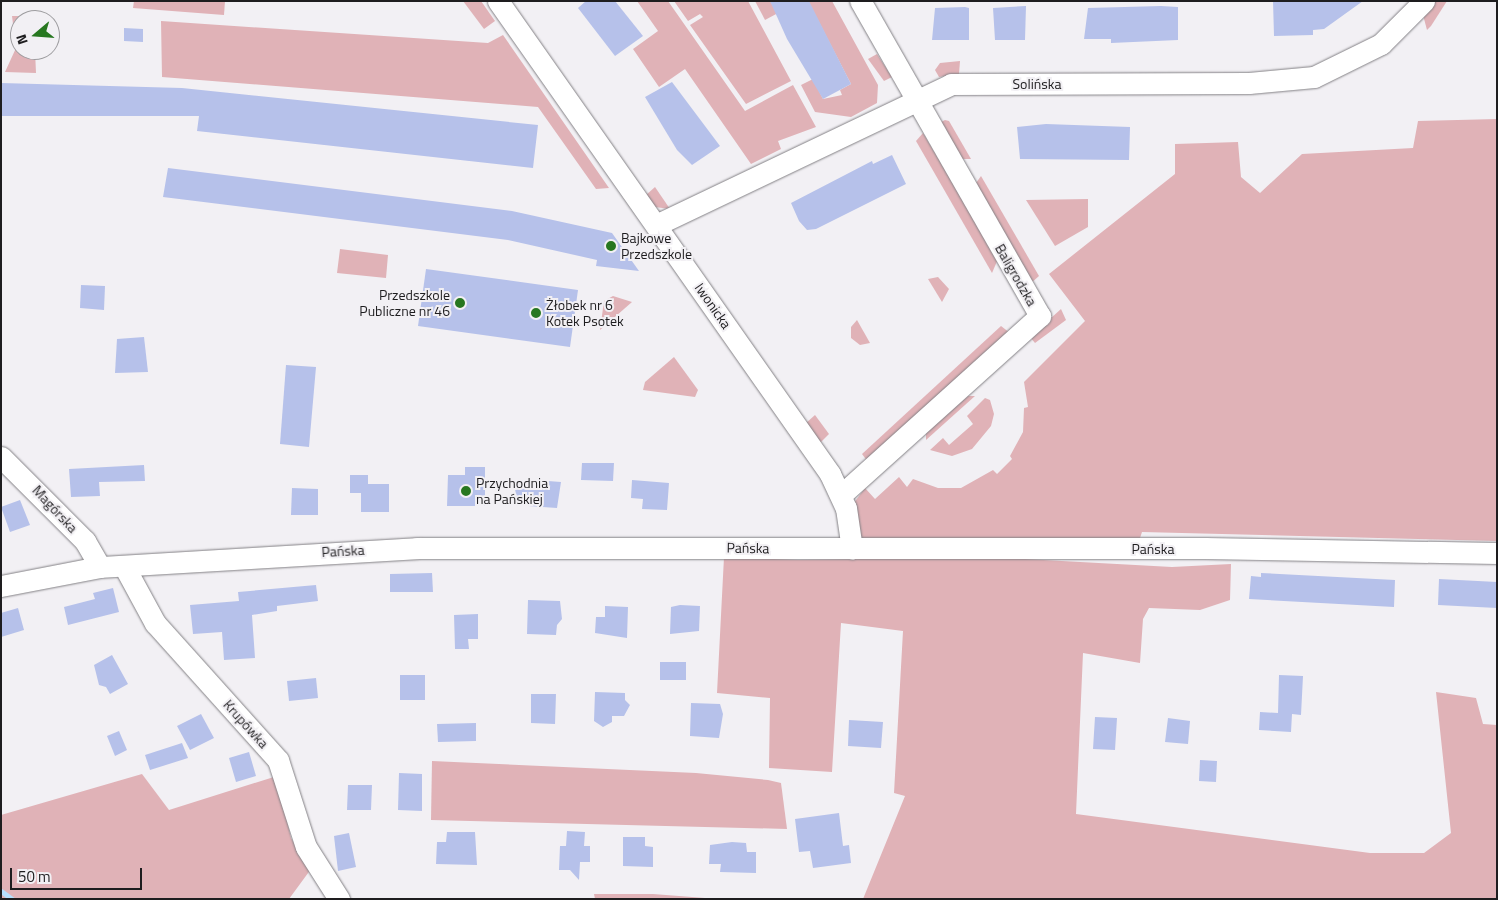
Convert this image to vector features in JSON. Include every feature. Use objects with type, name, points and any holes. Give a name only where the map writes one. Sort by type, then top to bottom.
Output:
[{"type":"street","name":"Iwonicka","points":[[498,1],[809,442],[841,495],[852,549]]},
{"type":"street","name":"Baligrodzka","points":[[841,495],[1040,316],[914,99],[860,1]]},
{"type":"street","name":"Solińska","points":[[656,225],[914,99],[951,84],[1257,83],[1314,77],[1381,44],[1424,1]]},
{"type":"street","name":"Magórska","points":[[1,457],[85,541],[100,567]]},
{"type":"street","name":"Pańska","points":[[1,586],[100,567],[417,548],[1497,553]]},
{"type":"street","name":"Krupówka","points":[[124,566],[155,624],[278,760],[306,847],[339,899]]},
{"type":"shaded area","points":[[134,1],[225,1],[224,15],[133,8]]},
{"type":"shaded area","points":[[463,1],[481,1],[495,21],[484,29]]},
{"type":"shaded area","points":[[637,1],[668,1],[745,111],[793,85],[816,127],[778,141],[781,149],[751,164],[685,69],[659,87],[633,49],[658,31]]},
{"type":"shaded area","points":[[674,1],[748,1],[791,81],[746,104],[690,25],[703,17],[700,14],[688,21]]},
{"type":"shaded area","points":[[755,1],[770,1],[778,13],[765,20]]},
{"type":"shaded area","points":[[808,1],[832,1],[878,85],[877,103],[851,117],[815,112],[801,85],[813,79],[823,99],[842,95],[840,90],[851,84]]},
{"type":"shaded area","points":[[1447,1],[1427,30],[1423,15],[1433,2]]},
{"type":"shaded area","points":[[161,21],[488,43],[503,35],[609,188],[596,189],[538,107],[162,77]]},
{"type":"shaded area","points":[[877,54],[892,77],[884,81],[868,59]]},
{"type":"shaded area","points":[[10,60],[35,60],[36,73],[5,72]]},
{"type":"shaded area","points":[[960,61],[959,74],[939,77],[935,70],[940,63]]},
{"type":"shaded area","points":[[1497,119],[1497,541],[1142,532],[1139,541],[864,540],[861,536],[853,504],[865,488],[875,499],[899,477],[907,487],[913,479],[938,488],[961,488],[993,470],[997,474],[1012,459],[1010,456],[1023,432],[1024,408],[1028,407],[1024,382],[1085,321],[1049,274],[1175,174],[1175,144],[1238,142],[1241,177],[1260,193],[1302,154],[1413,148],[1418,121]]},
{"type":"shaded area","points":[[945,120],[949,121],[971,159],[961,159],[937,124]]},
{"type":"shaded area","points":[[923,133],[998,259],[992,273],[916,141]]},
{"type":"shaded area","points":[[981,176],[1039,276],[1030,284],[976,183]]},
{"type":"shaded area","points":[[655,187],[670,209],[655,207],[646,195]]},
{"type":"shaded area","points":[[1088,199],[1088,227],[1055,246],[1026,200]]},
{"type":"shaded area","points":[[340,249],[388,255],[386,278],[337,273]]},
{"type":"shaded area","points":[[938,277],[949,289],[942,302],[928,279]]},
{"type":"shaded area","points":[[613,296],[632,302],[600,330],[604,301]]},
{"type":"shaded area","points":[[1061,309],[1066,320],[1035,343],[1030,337]]},
{"type":"shaded area","points":[[857,320],[870,343],[860,345],[851,338],[851,327]]},
{"type":"shaded area","points":[[1001,326],[1010,333],[868,462],[862,454]]},
{"type":"shaded area","points":[[674,357],[698,390],[695,397],[643,390],[645,382]]},
{"type":"shaded area","points":[[968,396],[975,396],[926,440],[926,433]]},
{"type":"shaded area","points":[[985,398],[990,400],[994,414],[991,426],[972,449],[952,456],[930,450],[943,438],[949,445],[973,424],[967,416]]},
{"type":"shaded area","points":[[815,415],[829,434],[819,444],[806,423]]},
{"type":"shaded area","points":[[724,557],[798,560],[987,557],[1172,567],[1231,564],[1230,600],[1200,610],[1149,608],[1143,619],[1140,663],[1083,653],[1076,814],[1370,853],[1424,853],[1451,833],[1436,692],[1476,698],[1483,724],[1497,725],[1497,899],[863,899],[905,796],[894,793],[903,631],[841,623],[832,772],[769,768],[770,698],[717,693]]},
{"type":"shaded area","points":[[432,761],[696,773],[768,780],[781,783],[787,829],[431,820]]},
{"type":"shaded area","points":[[142,774],[169,810],[277,776],[291,838],[311,869],[289,899],[1,899],[1,815]]},
{"type":"shaded area","points":[[594,894],[653,894],[718,899],[595,899]]},
{"type":"building","points":[[586,1],[615,1],[643,36],[615,56],[578,8]]},
{"type":"building","points":[[770,1],[809,1],[851,84],[823,99],[787,39]]},
{"type":"building","points":[[1273,1],[1363,1],[1324,29],[1313,30],[1313,35],[1274,36]]},
{"type":"building","points":[[1026,6],[1025,40],[995,40],[993,8]]},
{"type":"building","points":[[1178,7],[1178,40],[1111,43],[1111,39],[1084,39],[1088,8]]},
{"type":"building","points":[[935,8],[969,8],[969,40],[932,40]]},
{"type":"building","points":[[124,28],[143,29],[143,42],[124,41]]},
{"type":"building","points":[[672,82],[720,146],[692,165],[677,150],[645,97]]},
{"type":"building","points":[[1,83],[182,88],[538,125],[533,168],[197,131],[199,116],[1,116]]},
{"type":"building","points":[[1046,124],[1130,127],[1129,160],[1020,159],[1017,127]]},
{"type":"building","points":[[892,155],[906,184],[816,229],[807,230],[799,221],[791,203],[872,161],[873,164]]},
{"type":"building","points":[[168,168],[512,211],[612,233],[639,271],[596,266],[597,260],[508,240],[163,197]]},
{"type":"building","points":[[426,269],[578,290],[570,347],[418,326]]},
{"type":"building","points":[[81,285],[105,286],[104,310],[80,308]]},
{"type":"building","points":[[144,337],[148,372],[115,373],[117,339]]},
{"type":"building","points":[[286,365],[316,367],[309,447],[280,444]]},
{"type":"building","points":[[582,463],[614,463],[613,481],[581,480]]},
{"type":"building","points":[[144,465],[145,481],[99,482],[100,496],[71,497],[69,469]]},
{"type":"building","name":"Przychodnia na Pańskiej","points":[[465,467],[485,467],[485,506],[447,506],[448,475],[465,475]]},
{"type":"building","points":[[350,475],[368,475],[368,484],[389,484],[389,512],[361,512],[361,493],[350,493]]},
{"type":"building","points":[[535,480],[561,482],[557,508],[514,505],[516,482],[534,484]]},
{"type":"building","points":[[632,480],[669,483],[667,510],[642,509],[643,499],[631,498]]},
{"type":"building","points":[[292,488],[318,489],[318,515],[291,515]]},
{"type":"building","points":[[20,500],[30,525],[10,532],[1,507]]},
{"type":"building","points":[[432,573],[433,592],[390,592],[390,574]]},
{"type":"building","points":[[1261,573],[1395,580],[1394,607],[1249,599],[1251,576],[1261,577]]},
{"type":"building","points":[[1439,579],[1497,582],[1497,608],[1438,605]]},
{"type":"building","points":[[316,585],[318,601],[277,606],[277,611],[252,615],[255,658],[224,660],[222,632],[193,634],[190,605],[239,601],[238,592]]},
{"type":"building","points":[[113,588],[119,612],[68,625],[64,607],[95,599],[93,593]]},
{"type":"building","points":[[528,600],[560,601],[562,619],[557,625],[556,635],[527,634]]},
{"type":"building","points":[[680,605],[700,606],[699,631],[670,634],[671,607]]},
{"type":"building","points":[[605,606],[628,607],[627,638],[595,633],[596,617],[605,617]]},
{"type":"building","points":[[18,608],[24,630],[1,637],[1,613]]},
{"type":"building","points":[[478,614],[478,639],[468,639],[469,649],[455,649],[454,615]]},
{"type":"building","points":[[112,655],[128,684],[110,694],[106,687],[99,685],[94,665]]},
{"type":"building","points":[[660,662],[686,662],[686,680],[660,680]]},
{"type":"building","points":[[400,675],[425,675],[425,700],[400,700]]},
{"type":"building","points":[[1279,675],[1303,676],[1301,715],[1292,714],[1291,732],[1259,730],[1260,712],[1278,713]]},
{"type":"building","points":[[316,678],[318,698],[289,701],[287,681]]},
{"type":"building","points":[[595,692],[625,693],[625,700],[630,705],[624,716],[612,716],[612,722],[603,727],[594,721]]},
{"type":"building","points":[[531,694],[556,694],[555,724],[531,723]]},
{"type":"building","points":[[691,703],[720,704],[723,714],[719,738],[690,736]]},
{"type":"building","points":[[201,714],[214,738],[190,750],[177,726]]},
{"type":"building","points":[[1095,717],[1117,718],[1115,750],[1093,749]]},
{"type":"building","points":[[1168,718],[1190,721],[1188,744],[1165,742]]},
{"type":"building","points":[[849,720],[883,722],[881,748],[848,746]]},
{"type":"building","points":[[476,723],[476,741],[438,742],[437,724]]},
{"type":"building","points":[[119,731],[127,750],[115,756],[107,736]]},
{"type":"building","points":[[182,743],[188,758],[150,770],[145,755]]},
{"type":"building","points":[[249,752],[256,776],[236,782],[229,758]]},
{"type":"building","points":[[1200,760],[1217,761],[1216,782],[1199,781]]},
{"type":"building","points":[[399,773],[422,774],[422,811],[398,810]]},
{"type":"building","points":[[348,785],[372,785],[371,810],[347,810]]},
{"type":"building","points":[[839,813],[843,846],[849,845],[851,863],[813,868],[810,851],[799,852],[795,819]]},
{"type":"building","points":[[567,831],[585,832],[584,846],[590,846],[590,862],[580,862],[579,880],[570,870],[559,870],[560,846],[566,846]]},
{"type":"building","points":[[447,832],[475,832],[477,865],[436,864],[437,842],[446,842]]},
{"type":"building","points":[[349,833],[356,867],[338,871],[334,836]]},
{"type":"building","points":[[623,837],[645,837],[645,846],[653,847],[653,867],[623,866]]},
{"type":"building","points":[[732,842],[746,843],[747,852],[756,852],[756,873],[720,872],[721,864],[709,864],[710,845]]},
{"type":"waterway","points":[[1,891],[12,899]]},
{"type":"place","name":"Bajkowe Przedszkole","points":[[611,246]]},
{"type":"place","name":"Przedszkole Publiczne nr 46","points":[[460,303]]},
{"type":"place","name":"Żłobek nr 6 Kotek Psotek","points":[[536,313]]},
{"type":"place","name":"Przychodnia na Pańskiej","points":[[466,491]]}]
